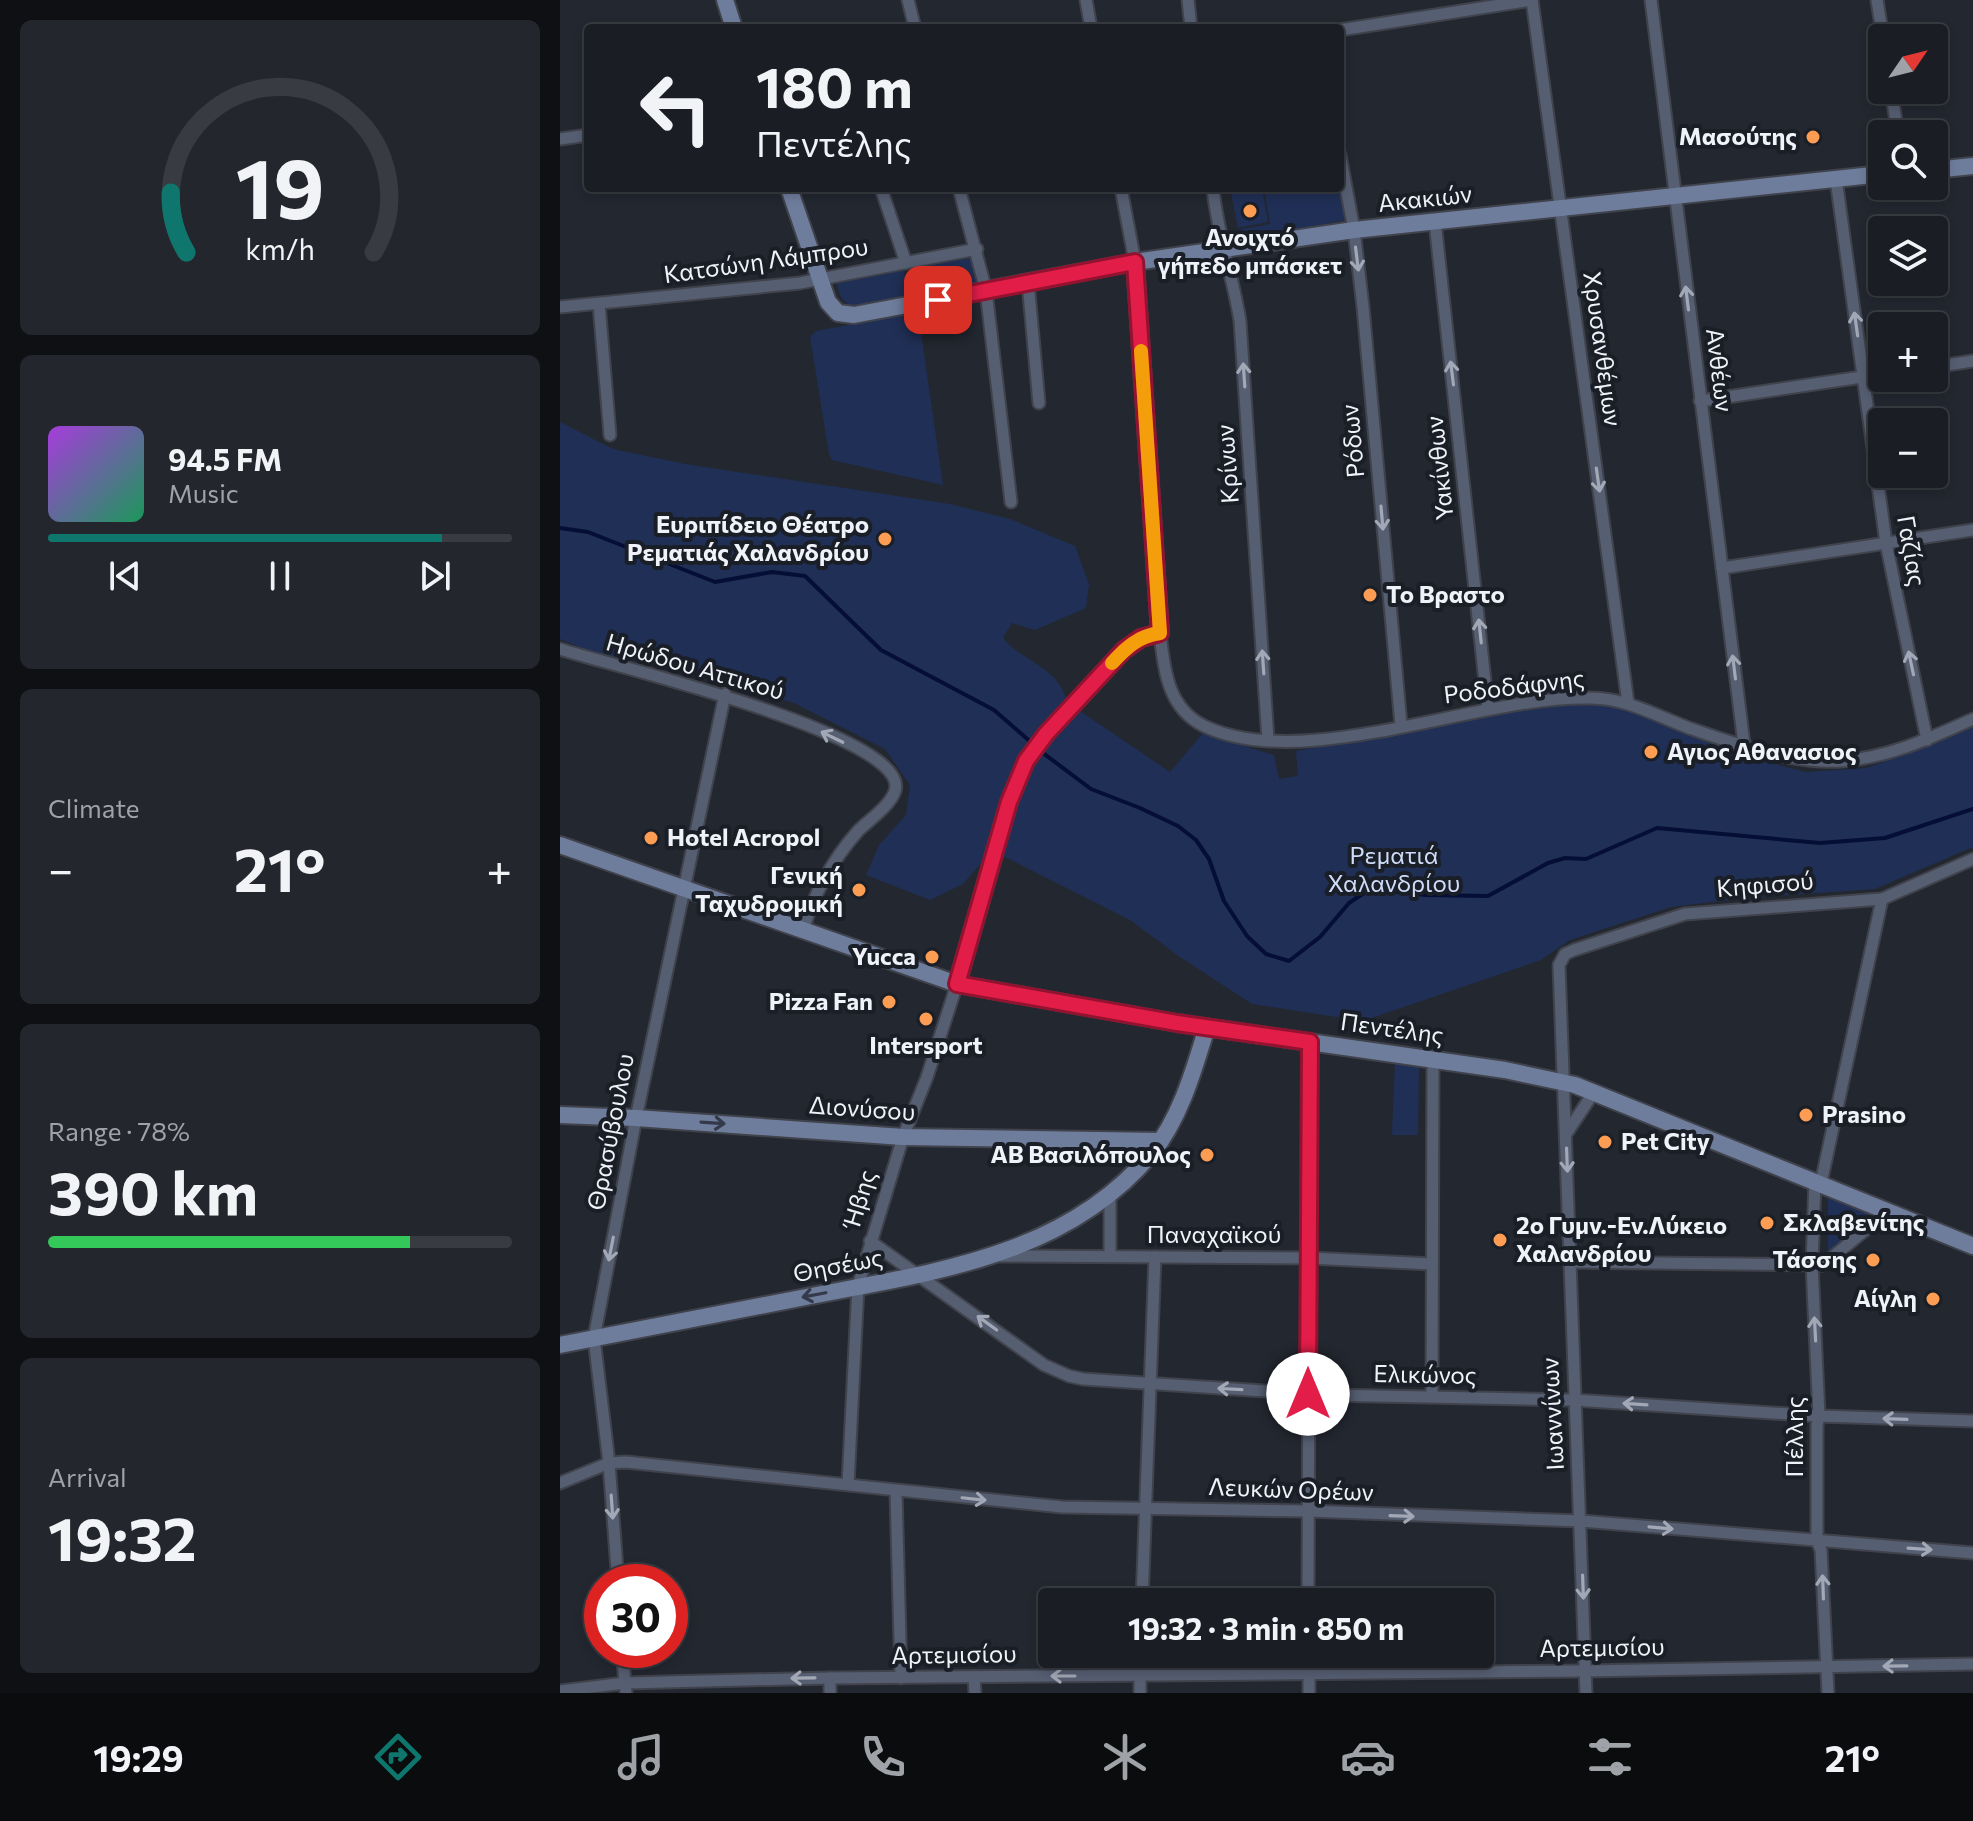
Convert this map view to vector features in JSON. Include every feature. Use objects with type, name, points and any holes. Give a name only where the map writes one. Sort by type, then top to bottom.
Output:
[{"type":"street","points":[[725,0],[733,24]]},
{"type":"street","points":[[908,0],[914,24]]},
{"type":"street","points":[[1086,0],[1090,24]]},
{"type":"street","points":[[1188,0],[1191,24]]},
{"type":"street","points":[[1344,29],[1532,0]]},
{"type":"street","name":"Χρυσανθέμων","points":[[1532,0],[1628,703]]},
{"type":"street","name":"Ανθέων","points":[[1651,0],[1744,744]]},
{"type":"street","points":[[1877,0],[1881,24]]},
{"type":"street","points":[[560,139],[584,136]]},
{"type":"street","points":[[1948,169],[1973,166]]},
{"type":"street","name":"Ρόδων","points":[[1344,176],[1354,230],[1401,725]]},
{"type":"street","name":"Ακακιών","points":[[820,280],[825,297],[834,311],[854,315],[1135,262],[1354,230],[1868,176]]},
{"type":"street","name":"Γαζίας","points":[[1836,179],[1886,543],[1927,740]]},
{"type":"street","points":[[790,192],[820,280]]},
{"type":"street","points":[[882,192],[906,263]]},
{"type":"street","points":[[960,192],[986,291],[1011,502]]},
{"type":"street","points":[[957,984],[1009,802],[1026,761],[1046,734],[1133,642],[1160,633],[1135,262],[1122,192]]},
{"type":"street","name":"Κρίνων","points":[[1214,192],[1240,321],[1268,740]]},
{"type":"street","name":"Υακίνθων","points":[[1435,222],[1488,709]]},
{"type":"street","name":"Κατσώνη Λάμπρου","points":[[560,307],[820,280],[977,249]]},
{"type":"street","points":[[1028,282],[1039,403]]},
{"type":"street","points":[[599,304],[610,435]]},
{"type":"street","points":[[1948,365],[1973,361]]},
{"type":"street","points":[[1700,401],[1868,376]]},
{"type":"street","points":[[1722,568],[1973,530]]},
{"type":"street","name":"Ροδοδάφνης","points":[[1160,633],[1168,686],[1185,712],[1202,725],[1225,733],[1268,740],[1329,738],[1488,709],[1591,697],[1628,703],[1689,728],[1798,759],[1841,761],[1885,753],[1927,740],[1973,719]]},
{"type":"street","name":"Ηρώδου Αττικού","points":[[560,649],[725,694],[798,721],[876,759],[887,769],[897,788],[853,837],[829,872],[803,931]]},
{"type":"street","name":"Θρασύβουλου","points":[[617,1564],[609,1463],[594,1338],[636,1118],[725,694]]},
{"type":"street","name":"Πεντέλης","points":[[560,845],[957,984],[1207,1027],[1433,1059],[1563,1082],[1973,1246]]},
{"type":"street","name":"Κηφισού","points":[[1561,959],[1574,950],[1685,914],[1882,899],[1973,859]]},
{"type":"street","name":"Πέλλης","points":[[1828,1693],[1821,1550],[1817,1541],[1819,1416],[1812,1265],[1818,1182],[1882,899]]},
{"type":"street","name":"Ιωαννίνων","points":[[1561,959],[1586,1693]]},
{"type":"street","name":"Ήβης","points":[[848,1484],[858,1286],[903,1137],[927,1077],[957,984]]},
{"type":"street","name":"Θησέως","points":[[560,1345],[919,1275],[995,1256],[1057,1229],[1110,1195],[1137,1170],[1161,1141],[1184,1093],[1207,1027]]},
{"type":"street","points":[[1308,1588],[1310,1042]]},
{"type":"street","points":[[1432,1396],[1433,1059]]},
{"type":"street","points":[[1566,1134],[1594,1092]]},
{"type":"street","name":"Διονύσου","points":[[560,1115],[903,1137],[1161,1141]]},
{"type":"street","points":[[1110,1195],[1110,1256]]},
{"type":"street","points":[[1570,1262],[1828,1263],[1888,1211]]},
{"type":"street","name":"Ελικώνος","points":[[870,1241],[1055,1371],[1083,1379],[1308,1394],[1574,1400],[1819,1416],[1973,1421]]},
{"type":"street","name":"Παναχαϊκού","points":[[995,1256],[1309,1258],[1432,1264]]},
{"type":"street","points":[[1142,1588],[1155,1257]]},
{"type":"street","name":"Λευκών Ορέων","points":[[609,1463],[626,1462],[1062,1507],[1308,1511],[1581,1521],[1973,1553]]},
{"type":"street","points":[[560,1483],[609,1463]]},
{"type":"street","points":[[896,1491],[901,1678]]},
{"type":"street","name":"Αρτεμισίου","points":[[560,1691],[830,1678],[1973,1664]]},
{"type":"street","points":[[623,1668],[625,1688]]},
{"type":"street","points":[[1139,1668],[1140,1693]]},
{"type":"street","points":[[1309,1668],[1309,1693]]},
{"type":"street","points":[[974,1677],[975,1693]]},
{"type":"street","points":[[830,1678],[830,1693]]},
{"type":"green space","name":"Ανοιχτό γήπεδο μπάσκετ","points":[[1231,192],[1263,192],[1268,222],[1238,228]]},
{"type":"green space","points":[[1265,192],[1342,192],[1347,220],[1232,240],[1231,231],[1270,224]]},
{"type":"green space","points":[[972,258],[979,288],[918,301],[910,267]]},
{"type":"green space","points":[[903,269],[910,301],[856,308],[847,304],[838,290],[836,281]]},
{"type":"green space","points":[[918,312],[943,485],[832,460],[810,337],[816,331]]},
{"type":"green space","points":[[560,422],[613,449],[685,464],[950,504],[1010,519],[1075,546],[1089,584],[1086,608],[1035,630],[1012,623],[1003,638],[1047,671],[1066,698],[1015,760],[982,862],[963,884],[930,900],[866,875],[879,845],[906,815],[910,785],[885,749],[794,703],[719,680],[588,651],[560,639]]},
{"type":"green space","name":"Ρεματιά Χαλανδρίου","points":[[1579,701],[1622,708],[1734,753],[1805,772],[1866,768],[1973,727],[1973,847],[1875,889],[1745,898],[1671,907],[1570,940],[1541,960],[1363,1021],[1252,1004],[1130,920],[999,854],[1029,772],[1043,749],[1077,709],[1170,772],[1203,733],[1274,755],[1279,779],[1298,776],[1296,751],[1496,713]]},
{"type":"green space","points":[[1395,1061],[1419,1065],[1418,1135],[1392,1135]]},
{"type":"green space","points":[[1828,1195],[1871,1213],[1828,1254]]},
{"type":"waterway","points":[[560,528],[588,532],[715,582],[772,572],[805,576],[881,650],[994,710],[1033,744]]},
{"type":"waterway","points":[[1039,750],[1091,789],[1178,826],[1196,840],[1209,859],[1224,901],[1247,936],[1266,954],[1289,961],[1320,937],[1349,903],[1370,889],[1426,895],[1488,896],[1548,863],[1565,858],[1586,859],[1657,828],[1820,843],[1885,838],[1973,809]]},
{"type":"slow traffic","points":[[1112,663],[1133,642],[1160,633],[1141,351]]},
{"type":"place","name":"Μασούτης","points":[[1813,137]]},
{"type":"place","name":"Ανοιχτό γήπεδο μπάσκετ","points":[[1250,211]]},
{"type":"place","name":"Ευριπίδειο Θέατρο Ρεματιάς Χαλανδρίου","points":[[885,539]]},
{"type":"place","name":"Το Βραστο","points":[[1370,595]]},
{"type":"place","name":"Αγιος Αθανασιος","points":[[1651,752]]},
{"type":"place","name":"Hotel Acropol","points":[[651,838]]},
{"type":"place","name":"Γενική Ταχυδρομική","points":[[859,890]]},
{"type":"place","name":"Yucca","points":[[932,957]]},
{"type":"place","name":"Pizza Fan","points":[[889,1002]]},
{"type":"place","name":"Intersport","points":[[926,1019]]},
{"type":"place","name":"Prasino","points":[[1806,1115]]},
{"type":"place","name":"Pet City","points":[[1605,1142]]},
{"type":"place","name":"ΑΒ Βασιλόπουλος","points":[[1207,1155]]},
{"type":"place","name":"Σκλαβενίτης","points":[[1767,1223]]},
{"type":"place","name":"2ο Γυμν.-Εν.Λύκειο Χαλανδρίου","points":[[1500,1240]]},
{"type":"place","name":"Τάσσης","points":[[1873,1260]]},
{"type":"place","name":"Αίγλη","points":[[1933,1299]]},
{"type":"route","points":[[938,300],[1135,262],[1160,633],[1141,638],[1124,650],[1046,734],[1026,761],[1009,802],[957,984],[1177,1023],[1310,1042],[1308,1394]]}]
